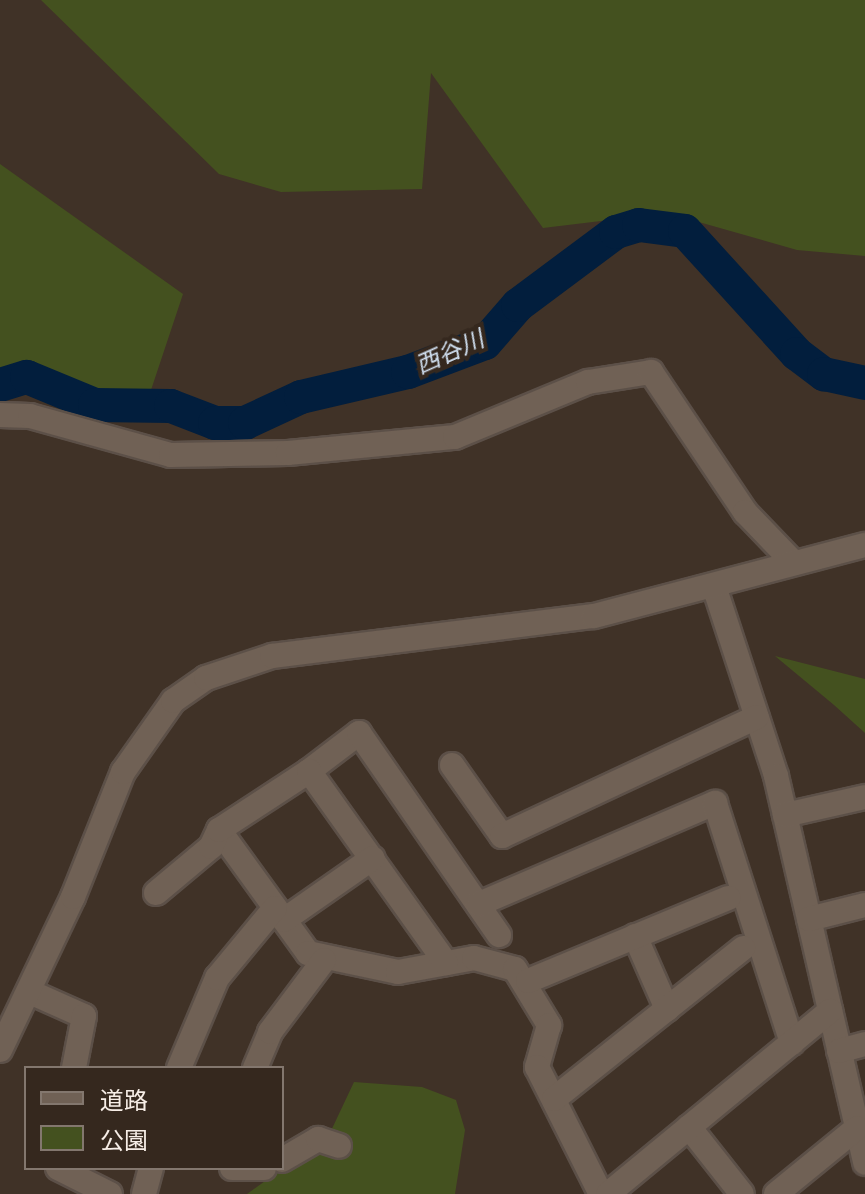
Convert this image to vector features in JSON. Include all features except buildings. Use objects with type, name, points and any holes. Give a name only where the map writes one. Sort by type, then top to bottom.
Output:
[{"type":"street","points":[[0,415],[30,416],[171,455],[288,453],[455,437],[588,382],[651,372],[745,512],[793,562]]},
{"type":"street","points":[[0,1050],[30,992],[123,772],[173,701],[206,678],[272,656],[594,616],[865,545]]},
{"type":"street","points":[[714,586],[785,815],[865,1163]]},
{"type":"street","points":[[452,765],[502,836],[757,717]]},
{"type":"street","points":[[156,893],[211,847],[219,830],[309,771],[359,733],[499,935]]},
{"type":"street","points":[[309,771],[446,963]]},
{"type":"street","points":[[785,815],[865,797]]},
{"type":"street","points":[[479,904],[715,803],[792,1043]]},
{"type":"street","points":[[219,830],[308,953],[324,960],[398,972],[446,963],[494,959],[528,981],[549,1025],[537,1067],[601,1194]]},
{"type":"street","points":[[180,1066],[217,978],[280,914],[373,858]]},
{"type":"street","points":[[528,981],[728,898]]},
{"type":"street","points":[[809,919],[865,905]]},
{"type":"street","points":[[635,936],[667,1009]]},
{"type":"street","points":[[554,1099],[743,948]]},
{"type":"street","points":[[256,1066],[270,1032],[324,960]]},
{"type":"street","points":[[30,992],[84,1016],[74,1066]]},
{"type":"street","points":[[608,1194],[830,1011]]},
{"type":"street","points":[[839,1051],[865,1044]]},
{"type":"street","points":[[689,1127],[742,1194]]},
{"type":"street","points":[[776,1194],[857,1128]]},
{"type":"street","points":[[284,1159],[318,1139],[339,1146]]},
{"type":"street","points":[[62,1170],[110,1194]]},
{"type":"street","points":[[144,1194],[150,1170]]},
{"type":"green space","points":[[41,0],[865,0],[865,256],[797,250],[667,213],[543,228],[431,73],[422,189],[281,192],[219,174]]},
{"type":"green space","points":[[0,164],[183,294],[151,390],[126,400],[0,375]]},
{"type":"green space","points":[[775,656],[865,679],[865,733],[834,705]]},
{"type":"green space","points":[[354,1082],[422,1087],[456,1100],[465,1130],[455,1194],[247,1194],[329,1135]]},
{"type":"waterway","name":"西谷川","points":[[0,385],[27,377],[95,405],[171,406],[215,423],[245,423],[301,397],[408,372],[485,343],[518,305],[616,232],[639,225],[685,231],[797,354],[824,374],[865,383]]}]
